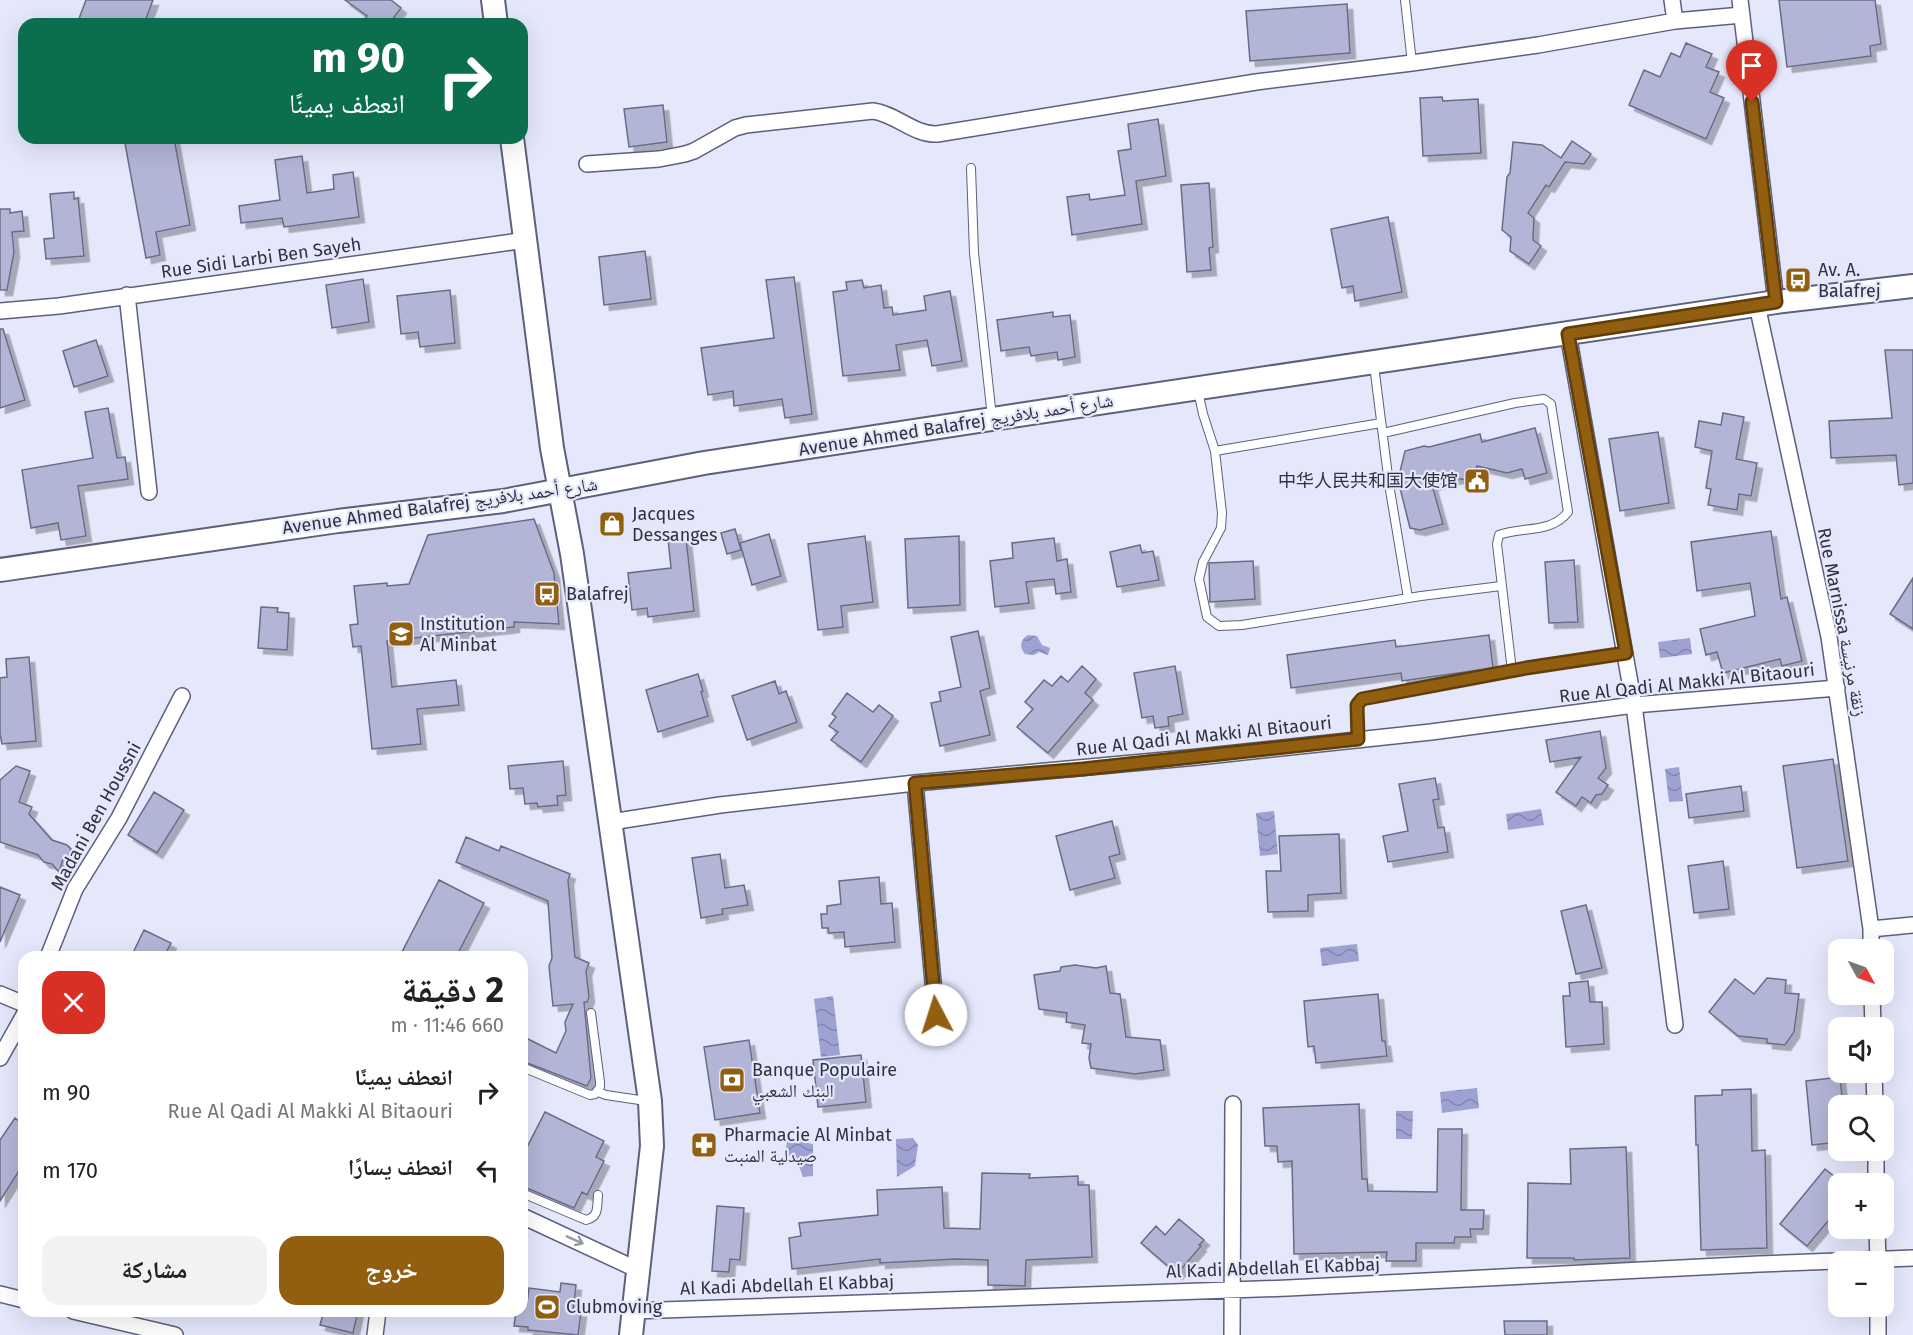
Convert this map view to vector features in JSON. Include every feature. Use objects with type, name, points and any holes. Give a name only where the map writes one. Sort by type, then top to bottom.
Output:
[{"type":"main road","points":[[493,0],[495,18]]},
{"type":"main road","points":[[513,144],[552,448],[572,554],[650,1101],[652,1146],[631,1335]]},
{"type":"main road","name":"Avenue Ahmed Balafrej شارع أحمد بلافريج","points":[[0,570],[338,521],[503,501],[704,464],[992,419],[1767,304],[1913,286]]},
{"type":"street","points":[[1672,0],[1675,21]]},
{"type":"street","points":[[587,164],[659,159],[685,154],[735,128],[775,121],[873,111],[889,115],[926,134],[937,134],[1256,82],[1538,45],[1741,7]]},
{"type":"street","name":"Rue Marnissa زنقة مرنيسة","points":[[1741,7],[1767,304],[1795,484],[1818,586],[1837,688],[1871,939]]},
{"type":"street","name":"Rue Sidi Larbi Ben Sayeh","points":[[0,311],[59,306],[526,240]]},
{"type":"street","points":[[127,295],[149,492]]},
{"type":"street","points":[[1568,334],[1626,653],[1675,1025]]},
{"type":"street","name":"Rue Al Qadi Al Makki Al Bitaouri","points":[[611,822],[720,805],[915,783],[1095,768],[1431,732],[1634,705],[1837,688]]},
{"type":"street","name":"Madani Ben Houssni","points":[[50,951],[75,888],[119,818],[182,696]]},
{"type":"street","points":[[915,783],[936,1015]]},
{"type":"street","points":[[1871,929],[1913,925]]},
{"type":"street","points":[[0,994],[18,1002]]},
{"type":"street","points":[[0,1058],[18,1026]]},
{"type":"street","points":[[1232,1335],[1233,1104]]},
{"type":"street","points":[[528,1219],[638,1270]]},
{"type":"street","name":"Al Kadi Abdellah El Kabbaj","points":[[1894,1259],[1913,1258]]},
{"type":"street","name":"Al Kadi Abdellah El Kabbaj","points":[[633,1311],[1232,1290],[1828,1262]]},
{"type":"street","points":[[0,1294],[18,1298]]},
{"type":"street","points":[[99,1317],[175,1335]]},
{"type":"street","points":[[375,1335],[377,1317]]},
{"type":"street","points":[[1878,1317],[1878,1335]]},
{"type":"lane","points":[[1405,0],[1412,63]]},
{"type":"lane","points":[[971,168],[974,253],[992,419]]},
{"type":"lane","points":[[1373,362],[1389,484],[1408,598]]},
{"type":"lane","points":[[1198,389],[1215,451],[1222,513],[1221,528],[1203,562],[1199,579],[1207,617],[1219,626],[1242,625],[1408,598],[1501,586]]},
{"type":"lane","points":[[1383,433],[1515,403],[1544,399],[1551,404],[1568,512],[1551,526],[1511,530],[1499,535],[1497,544],[1512,671]]},
{"type":"lane","points":[[1215,451],[1381,423]]},
{"type":"lane","points":[[1358,739],[1357,705],[1362,699],[1512,671],[1626,653]]},
{"type":"lane","points":[[591,1013],[600,1082],[598,1092]]},
{"type":"lane","points":[[528,1069],[590,1095],[598,1092],[650,1101]]},
{"type":"lane","points":[[528,1196],[586,1220],[596,1214],[598,1195]]},
{"type":"water","points":[[1028,635],[1037,636],[1042,645],[1050,648],[1048,655],[1039,652],[1034,655],[1025,654],[1021,644]]},
{"type":"water","points":[[1690,638],[1692,654],[1660,658],[1658,642]]},
{"type":"water","points":[[1679,767],[1683,801],[1669,802],[1665,769]]},
{"type":"water","points":[[1541,809],[1544,825],[1508,830],[1506,814]]},
{"type":"water","points":[[1274,811],[1278,854],[1260,856],[1256,813]]},
{"type":"water","points":[[1357,944],[1359,961],[1322,966],[1320,948]]},
{"type":"water","points":[[833,996],[840,1055],[821,1057],[814,999]]},
{"type":"water","points":[[1477,1088],[1479,1108],[1442,1113],[1440,1092]]},
{"type":"water","points":[[1396,1111],[1413,1111],[1412,1139],[1396,1139]]},
{"type":"water","points":[[913,1138],[918,1145],[915,1166],[897,1177],[896,1139]]},
{"type":"water","points":[[788,1139],[813,1144],[813,1176],[803,1177],[796,1158],[784,1154]]},
{"type":"building","points":[[86,0],[153,0],[146,18],[79,18]]},
{"type":"building","points":[[345,0],[391,0],[401,8],[394,18],[366,18],[367,16]]},
{"type":"building","points":[[1779,0],[1875,0],[1881,44],[1870,46],[1871,56],[1787,67]]},
{"type":"building","points":[[1347,4],[1350,53],[1250,61],[1246,11]]},
{"type":"building","points":[[1686,43],[1712,54],[1706,67],[1719,72],[1710,92],[1724,98],[1706,139],[1629,105],[1644,70],[1660,77],[1671,53],[1680,57]]},
{"type":"building","points":[[1442,97],[1443,101],[1478,99],[1481,153],[1423,156],[1420,98]]},
{"type":"building","points":[[663,105],[667,142],[629,147],[624,109]]},
{"type":"building","points":[[1158,119],[1166,176],[1136,181],[1142,224],[1072,235],[1067,197],[1089,194],[1090,200],[1125,195],[1118,151],[1131,149],[1128,124]]},
{"type":"building","points":[[1572,141],[1591,154],[1584,164],[1565,162],[1549,187],[1546,185],[1528,213],[1534,218],[1533,240],[1541,246],[1529,264],[1510,251],[1511,237],[1502,230],[1513,142],[1542,145],[1561,158]]},
{"type":"building","points":[[125,144],[175,144],[190,225],[156,232],[160,255],[146,258]]},
{"type":"building","points":[[302,156],[307,193],[334,189],[333,175],[353,172],[359,217],[284,227],[282,218],[241,223],[239,206],[280,200],[275,160]]},
{"type":"building","points":[[1209,183],[1213,247],[1209,248],[1211,270],[1187,272],[1181,185]]},
{"type":"building","points":[[74,192],[74,199],[78,198],[84,256],[46,259],[44,239],[54,238],[50,194]]},
{"type":"building","points":[[0,209],[10,209],[10,213],[22,211],[24,231],[12,232],[14,252],[7,290],[0,290]]},
{"type":"building","points":[[1388,217],[1402,292],[1355,301],[1353,286],[1342,288],[1331,229]]},
{"type":"building","points":[[645,251],[651,299],[604,305],[599,257]]},
{"type":"building","points":[[794,277],[812,414],[785,418],[782,399],[734,406],[733,391],[708,395],[701,348],[774,338],[766,280]]},
{"type":"building","points":[[363,279],[369,322],[332,328],[326,285]]},
{"type":"building","points":[[862,280],[864,288],[881,285],[884,308],[892,307],[893,315],[926,310],[924,296],[950,291],[962,361],[932,366],[927,340],[896,345],[900,370],[843,376],[833,292],[847,290],[846,282]]},
{"type":"building","points":[[450,290],[455,343],[420,347],[418,332],[401,334],[397,296]]},
{"type":"building","points":[[1053,312],[1053,317],[1070,315],[1075,357],[1058,360],[1057,352],[1031,356],[1029,347],[1001,351],[997,320]]},
{"type":"building","points":[[0,329],[3,329],[25,400],[0,408]]},
{"type":"building","points":[[96,340],[108,376],[74,387],[63,351]]},
{"type":"building","points":[[1885,350],[1913,350],[1913,483],[1899,485],[1896,455],[1831,458],[1829,421],[1892,418]]},
{"type":"building","points":[[108,408],[117,458],[125,457],[128,479],[78,486],[86,536],[61,540],[58,523],[31,528],[22,470],[93,458],[85,412]]},
{"type":"building","points":[[1723,413],[1744,417],[1736,459],[1757,463],[1751,496],[1739,494],[1737,510],[1708,505],[1711,489],[1706,488],[1712,451],[1695,447],[1699,421],[1721,425]]},
{"type":"building","points":[[1535,428],[1547,473],[1525,479],[1522,469],[1507,473],[1477,466],[1473,482],[1457,478],[1432,485],[1443,524],[1420,530],[1410,528],[1398,480],[1405,451],[1480,434],[1482,442]]},
{"type":"building","points":[[1658,432],[1669,503],[1620,511],[1609,439]]},
{"type":"building","name":"Institution Al Minbat","points":[[534,519],[554,573],[559,624],[514,622],[514,627],[387,641],[392,687],[456,680],[459,705],[417,709],[421,744],[372,749],[361,646],[353,647],[350,625],[358,624],[354,586],[409,584],[428,535]]},
{"type":"building","points":[[735,529],[741,550],[727,554],[721,533]]},
{"type":"building","points":[[1771,531],[1781,599],[1787,597],[1802,661],[1782,666],[1780,659],[1723,673],[1717,652],[1706,655],[1700,629],[1755,616],[1750,583],[1697,591],[1691,542]]},
{"type":"building","points":[[769,534],[781,576],[752,585],[740,543]]},
{"type":"building","points":[[865,536],[873,602],[841,606],[843,627],[818,630],[808,544]]},
{"type":"building","points":[[959,536],[960,605],[908,608],[905,539]]},
{"type":"building","points":[[686,538],[694,611],[648,617],[647,608],[632,610],[628,573],[671,568],[668,539]]},
{"type":"building","points":[[1054,538],[1057,561],[1067,559],[1071,592],[1056,594],[1054,579],[1026,582],[1029,603],[995,607],[990,561],[1013,558],[1012,543]]},
{"type":"building","points":[[1140,545],[1142,553],[1153,551],[1159,580],[1117,587],[1110,552]]},
{"type":"building","points":[[1574,560],[1578,622],[1549,623],[1545,562]]},
{"type":"building","points":[[1253,561],[1255,599],[1210,602],[1209,563]]},
{"type":"building","points":[[1913,578],[1913,629],[1890,614]]},
{"type":"building","points":[[261,607],[278,608],[277,612],[289,613],[287,650],[258,648]]},
{"type":"building","points":[[978,631],[990,688],[980,691],[990,735],[940,746],[931,703],[941,701],[939,692],[961,687],[951,637]]},
{"type":"building","points":[[1489,635],[1493,668],[1402,681],[1401,673],[1291,688],[1287,655],[1395,640],[1396,647]]},
{"type":"building","points":[[29,657],[36,741],[2,744],[0,678],[7,677],[6,659]]},
{"type":"building","points":[[1082,666],[1096,679],[1085,693],[1093,700],[1048,753],[1017,727],[1033,709],[1025,702],[1044,680],[1052,686],[1061,676],[1068,682]]},
{"type":"building","points":[[1175,666],[1183,714],[1168,717],[1169,726],[1155,728],[1153,716],[1142,718],[1134,673]]},
{"type":"building","points":[[698,674],[708,716],[658,732],[646,690]]},
{"type":"building","points":[[775,681],[779,694],[786,691],[797,722],[747,740],[732,696]]},
{"type":"building","points":[[847,693],[873,712],[879,705],[893,716],[861,762],[831,740],[838,732],[829,726],[836,717],[832,714]]},
{"type":"building","points":[[1600,731],[1606,768],[1598,778],[1608,785],[1602,794],[1596,795],[1591,803],[1582,797],[1576,806],[1556,792],[1581,757],[1550,762],[1546,740]]},
{"type":"building","points":[[1833,759],[1848,861],[1797,868],[1783,766]]},
{"type":"building","points":[[563,761],[566,795],[557,796],[558,805],[538,807],[537,803],[525,804],[523,788],[510,789],[508,766]]},
{"type":"building","points":[[16,766],[30,771],[19,802],[32,807],[29,814],[52,840],[67,845],[71,849],[67,860],[63,859],[59,872],[52,864],[44,862],[38,855],[0,842],[0,780]]},
{"type":"building","points":[[1435,778],[1439,799],[1433,800],[1438,828],[1444,827],[1448,852],[1388,862],[1383,836],[1408,831],[1399,784]]},
{"type":"building","points":[[1741,786],[1744,811],[1689,818],[1686,794]]},
{"type":"building","points":[[154,792],[184,810],[157,853],[128,835]]},
{"type":"building","points":[[1112,821],[1120,854],[1109,857],[1115,878],[1070,890],[1056,836]]},
{"type":"building","points":[[1339,834],[1341,893],[1308,895],[1308,911],[1268,912],[1266,871],[1281,871],[1279,836]]},
{"type":"building","points":[[466,837],[499,851],[501,846],[570,874],[568,880],[575,957],[589,963],[586,971],[589,997],[587,1002],[584,1002],[591,1078],[587,1086],[528,1063],[528,1039],[556,1053],[566,1031],[565,1022],[573,1004],[553,1006],[549,966],[552,958],[548,901],[456,862]]},
{"type":"building","points":[[720,854],[725,888],[744,885],[748,905],[722,909],[723,914],[701,918],[692,858]]},
{"type":"building","points":[[1723,861],[1729,909],[1694,913],[1688,866]]},
{"type":"building","points":[[879,877],[881,904],[892,903],[895,942],[845,947],[844,932],[829,933],[828,928],[822,928],[821,914],[827,914],[827,906],[841,904],[839,881]]},
{"type":"building","points":[[439,880],[484,903],[459,951],[403,951]]},
{"type":"building","points":[[0,887],[20,895],[0,942]]},
{"type":"building","points":[[1586,905],[1602,968],[1576,974],[1561,911]]},
{"type":"building","points":[[144,930],[171,943],[167,951],[134,951]]},
{"type":"building","points":[[1075,965],[1096,968],[1106,966],[1110,993],[1120,994],[1126,1037],[1160,1040],[1164,1070],[1135,1074],[1091,1068],[1089,1058],[1091,1044],[1082,1043],[1085,1025],[1066,1022],[1067,1013],[1039,1009],[1034,975],[1060,971],[1061,967]]},
{"type":"building","points":[[1767,978],[1786,980],[1785,993],[1799,994],[1794,1032],[1785,1045],[1767,1043],[1767,1039],[1738,1036],[1709,1012],[1735,979],[1754,994]]},
{"type":"building","points":[[1588,981],[1590,1002],[1602,1002],[1604,1044],[1566,1047],[1563,996],[1570,996],[1569,983]]},
{"type":"building","points":[[1378,994],[1382,1041],[1385,1041],[1387,1056],[1316,1063],[1314,1046],[1308,1047],[1304,1001]]},
{"type":"building","name":"Banque Populaire البنك الشعبي","points":[[749,1040],[760,1113],[715,1120],[704,1047]]},
{"type":"building","points":[[861,1055],[866,1102],[818,1107],[813,1060]]},
{"type":"building","points":[[1828,1078],[1828,1083],[1841,1083],[1842,1095],[1828,1095],[1828,1143],[1812,1145],[1806,1081]]},
{"type":"building","points":[[1751,1089],[1752,1151],[1765,1150],[1767,1248],[1701,1250],[1695,1096],[1722,1095],[1722,1090]]},
{"type":"building","points":[[1359,1104],[1362,1179],[1367,1179],[1368,1191],[1437,1192],[1438,1129],[1462,1129],[1461,1210],[1484,1210],[1483,1229],[1470,1229],[1471,1237],[1455,1237],[1454,1243],[1416,1243],[1416,1261],[1386,1261],[1387,1252],[1294,1254],[1292,1161],[1278,1162],[1277,1146],[1265,1146],[1263,1108]]},
{"type":"building","points":[[545,1112],[604,1141],[596,1157],[604,1161],[587,1195],[582,1192],[574,1208],[528,1189],[528,1145]]},
{"type":"building","points":[[15,1118],[18,1120],[18,1172],[0,1201],[0,1140]]},
{"type":"building","points":[[1626,1147],[1630,1258],[1574,1260],[1574,1258],[1527,1258],[1528,1183],[1571,1184],[1570,1149]]},
{"type":"building","points":[[1825,1169],[1830,1173],[1828,1173],[1828,1221],[1807,1246],[1780,1224]]},
{"type":"building","points":[[982,1173],[1030,1174],[1029,1178],[1078,1176],[1078,1185],[1089,1185],[1092,1257],[1026,1260],[1025,1286],[988,1285],[988,1260],[956,1259],[880,1263],[880,1259],[792,1269],[789,1238],[801,1236],[799,1223],[878,1215],[877,1190],[942,1187],[944,1228],[980,1229]]},
{"type":"building","points":[[717,1206],[744,1208],[740,1260],[730,1259],[729,1272],[712,1271]]},
{"type":"building","points":[[1179,1219],[1204,1240],[1177,1274],[1141,1243],[1156,1226],[1165,1235]]},
{"type":"building","name":"Clubmoving","points":[[561,1283],[576,1285],[573,1311],[581,1312],[578,1335],[528,1330],[528,1327],[514,1326],[515,1317],[528,1317],[529,1288],[560,1292]]},
{"type":"building","points":[[322,1317],[357,1317],[353,1333],[320,1325]]},
{"type":"building","points":[[1504,1321],[1547,1321],[1547,1335],[1505,1335]]},
{"type":"place","name":"Av. A. Balafrej","points":[[1798,280]]},
{"type":"place","name":"中华人民共和国大使馆","points":[[1477,481]]},
{"type":"place","name":"Jacques Dessanges","points":[[612,524]]},
{"type":"place","name":"Balafrej","points":[[547,594]]},
{"type":"place","name":"Institution Al Minbat","points":[[401,634]]},
{"type":"place","name":"Banque Populaire البنك الشعبي","points":[[732,1080]]},
{"type":"place","name":"Pharmacie Al Minbat صيدلية المنبت","points":[[704,1145]]},
{"type":"place","name":"Clubmoving","points":[[547,1307]]},
{"type":"route","points":[[936,1015],[915,783],[1083,769],[1358,739],[1357,705],[1362,699],[1526,668],[1626,653],[1568,334],[1776,302],[1752,102]]}]
